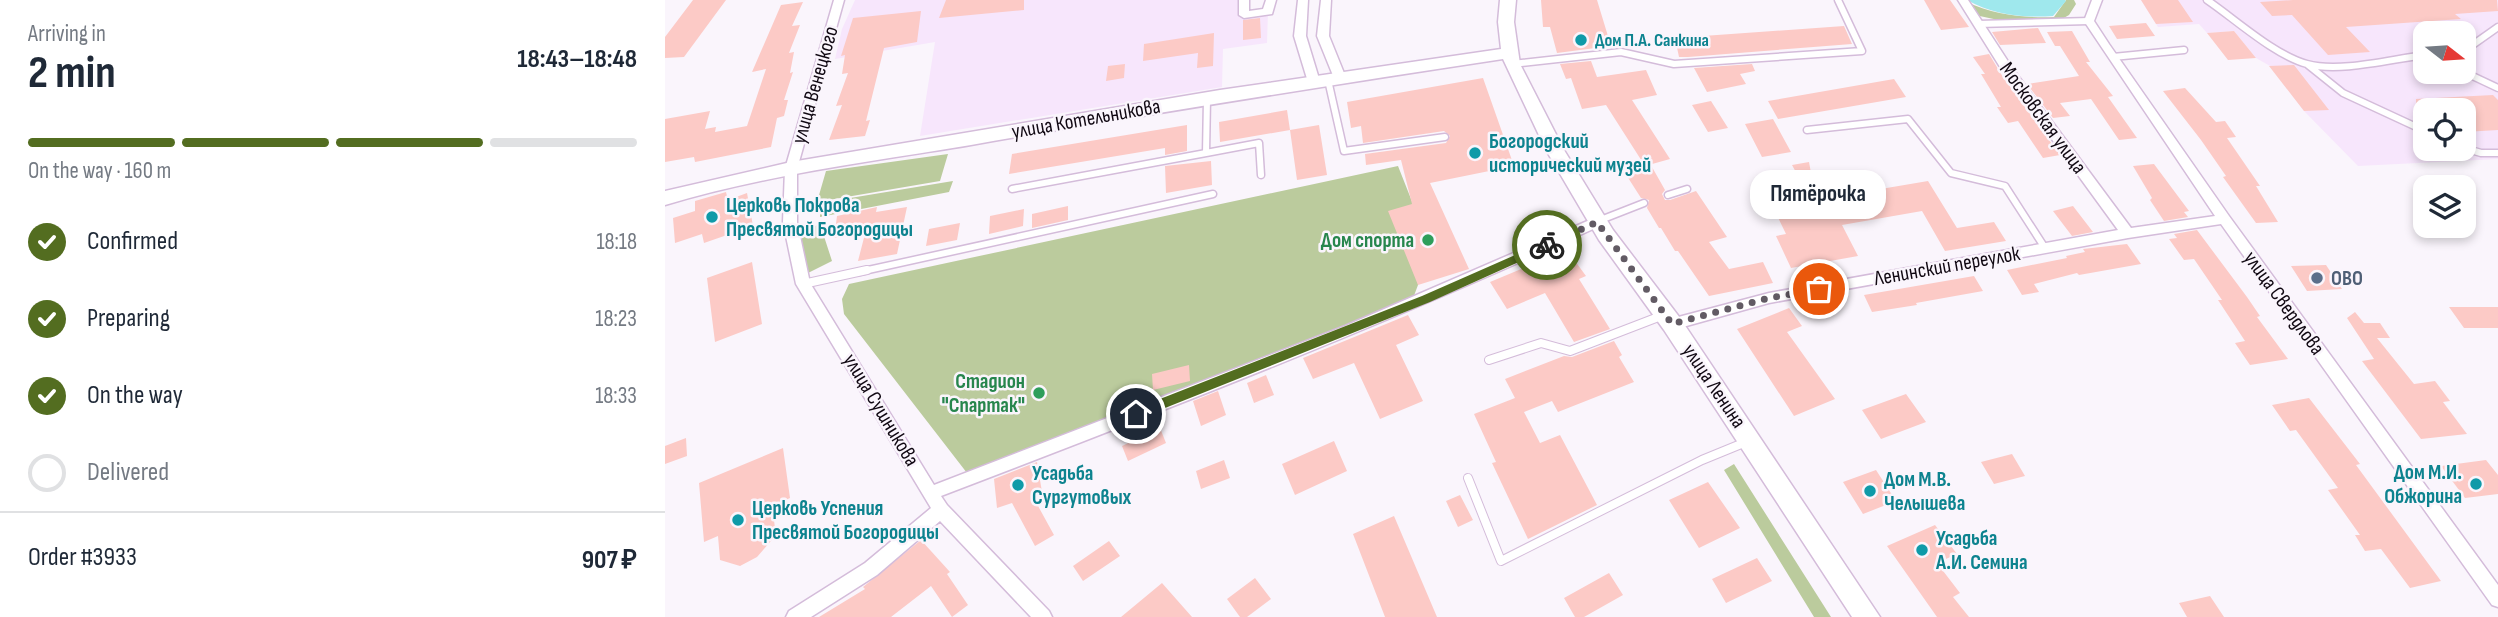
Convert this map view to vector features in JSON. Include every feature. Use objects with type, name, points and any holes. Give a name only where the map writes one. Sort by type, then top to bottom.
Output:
[{"type":"street","name":"улица Венецкого","points":[[791,169],[839,0]]},
{"type":"street","points":[[1244,0],[1244,15],[1268,12],[1271,0]]},
{"type":"street","points":[[1303,0],[1300,36],[1327,80]]},
{"type":"street","points":[[1326,0],[1323,36],[1327,80]]},
{"type":"street","name":"улица Ленина","points":[[1508,0],[1506,22],[1511,58],[1555,150],[1597,222],[1669,319],[1867,617]]},
{"type":"street","name":"Московская улица","points":[[1963,0],[2009,72],[2128,233]]},
{"type":"street","points":[[2089,21],[2097,0]]},
{"type":"street","name":"улица Свердлова","points":[[2089,21],[2224,219],[2498,599]]},
{"type":"street","name":"улица Котельникова","points":[[665,198],[699,188],[791,169],[1207,98],[1327,80],[1511,58]]},
{"type":"street","name":"улица Сушникова","points":[[791,169],[790,222],[803,284],[941,510],[1043,617]]},
{"type":"street","name":"Ленинский переулок","points":[[1669,319],[1769,298],[2128,233],[2224,219]]},
{"type":"street","points":[[931,493],[1290,355],[1426,299],[1597,222]]},
{"type":"street","points":[[795,617],[871,569],[941,510]]},
{"type":"lane","points":[[1511,58],[1621,52],[1674,64],[1861,51],[1839,0]]},
{"type":"lane","points":[[2207,0],[2279,49],[2307,64],[2343,93],[2413,125]]},
{"type":"lane","points":[[1977,22],[2089,21]]},
{"type":"lane","points":[[2476,43],[2498,27]]},
{"type":"lane","points":[[2113,57],[2184,50]]},
{"type":"lane","points":[[2307,64],[2344,64],[2413,56]]},
{"type":"lane","points":[[2476,78],[2498,88]]},
{"type":"lane","points":[[1327,80],[1343,151],[1445,138]]},
{"type":"lane","points":[[1206,153],[1207,98]]},
{"type":"lane","points":[[1807,130],[1907,119],[1951,173],[2005,186],[2045,248]]},
{"type":"lane","points":[[1012,189],[1259,143],[1261,176]]},
{"type":"lane","points":[[2476,152],[2498,153]]},
{"type":"lane","points":[[1668,195],[1687,189]]},
{"type":"lane","points":[[803,284],[1213,194]]},
{"type":"lane","points":[[1597,222],[1644,203]]},
{"type":"lane","points":[[1489,360],[1541,343],[1570,351],[1669,319]]},
{"type":"lane","points":[[1468,478],[1501,561],[1702,460],[1750,441]]},
{"type":"shaded area","points":[[855,0],[1244,0],[1245,14],[1268,12],[1267,43],[1223,49],[1222,87],[920,136],[935,42],[835,59],[842,29]]},
{"type":"shaded area","points":[[2141,0],[2498,0],[2498,159],[2476,160],[2476,98],[2413,98],[2413,161],[2458,161],[2358,166],[2304,111],[2270,66],[2256,58],[2234,31],[2207,33],[2199,24],[2158,27]]},
{"type":"green space","points":[[2066,0],[2074,0],[2076,4],[2069,15],[2062,19],[2003,21],[1975,15],[1967,2],[2010,15],[2054,17]]},
{"type":"green space","points":[[948,154],[940,181],[817,202],[826,171]]},
{"type":"green space","name":"Стадион \"Спартак\"","points":[[1398,166],[1413,204],[1418,285],[1412,301],[967,473],[844,314],[842,299],[849,284]]},
{"type":"green space","points":[[953,181],[949,192],[820,217],[820,203]]},
{"type":"green space","points":[[820,224],[832,261],[808,273],[797,233]]},
{"type":"green space","points":[[1734,464],[1831,617],[1814,617],[1724,470]]},
{"type":"water","points":[[1967,0],[2066,1],[2053,16],[2031,16],[1998,12]]},
{"type":"building","points":[[693,0],[726,0],[684,57],[665,58],[665,37]]},
{"type":"building","points":[[946,0],[1024,0],[1024,10],[939,18]]},
{"type":"building","points":[[1541,0],[1597,0],[1611,46],[1557,53],[1550,27],[1543,27]]},
{"type":"building","points":[[1924,0],[1950,0],[1969,27],[1941,30]]},
{"type":"building","points":[[2141,0],[2178,0],[2193,22],[2156,24]]},
{"type":"building","points":[[2497,0],[2498,11],[2455,14],[2461,19],[2346,27],[2370,52],[2328,55],[2292,15],[2272,16],[2260,2]]},
{"type":"building","points":[[803,2],[792,26],[800,25],[789,53],[794,52],[790,73],[793,72],[784,100],[788,100],[784,116],[777,118],[771,147],[695,162],[694,157],[665,162],[665,119],[710,111],[705,129],[716,127],[715,132],[747,126],[766,69],[752,72],[781,5]]},
{"type":"building","points":[[921,11],[917,42],[884,48],[866,121],[870,120],[865,136],[829,140],[842,105],[836,106],[848,73],[842,74],[845,55],[841,56],[853,18]]},
{"type":"building","points":[[1260,18],[1261,38],[1243,40],[1243,20]]},
{"type":"building","points":[[2146,23],[2155,36],[2117,39],[2109,26]]},
{"type":"building","points":[[1844,26],[1852,44],[1688,57],[1679,57],[1675,38]]},
{"type":"building","points":[[2038,28],[2046,43],[2000,45],[1992,32]]},
{"type":"building","points":[[2072,31],[2090,62],[2086,62],[2113,96],[2108,97],[2137,138],[2119,140],[2091,99],[2060,103],[2070,116],[2053,118],[2027,84],[2079,76],[2060,46],[2055,46],[2047,32]]},
{"type":"building","points":[[2234,31],[2256,58],[2228,60],[2207,33]]},
{"type":"building","points":[[1214,33],[1213,66],[1197,68],[1198,53],[1143,61],[1144,44]]},
{"type":"building","points":[[1989,54],[2060,155],[2043,158],[2018,121],[2008,123],[1981,74],[1985,74],[1973,57]]},
{"type":"building","points":[[1591,61],[1597,77],[1646,70],[1657,95],[1632,100],[1670,159],[1645,166],[1606,105],[1582,109],[1571,78],[1566,79],[1560,64]]},
{"type":"building","points":[[1125,64],[1124,78],[1106,81],[1108,66]]},
{"type":"building","points":[[1752,64],[1755,71],[1740,74],[1746,84],[1707,92],[1694,68]]},
{"type":"building","points":[[2294,65],[2329,110],[2304,111],[2269,66]]},
{"type":"building","points":[[1483,78],[1514,166],[1430,183],[1469,269],[1418,285],[1388,211],[1412,204],[1401,160],[1366,165],[1365,154],[1446,143],[1450,136],[1444,131],[1363,143],[1361,126],[1351,128],[1347,102]]},
{"type":"building","points":[[1894,79],[1906,97],[1778,119],[1768,101]]},
{"type":"building","points":[[2185,88],[2216,122],[2225,121],[2236,137],[2227,138],[2260,186],[2256,186],[2278,222],[2256,223],[2201,140],[2163,91]]},
{"type":"building","points":[[2493,95],[2498,100],[2498,130],[2476,131],[2476,98],[2435,98]]},
{"type":"building","points":[[1711,101],[1728,128],[1708,132],[1692,105]]},
{"type":"building","points":[[1287,110],[1290,130],[1220,142],[1219,122]]},
{"type":"building","points":[[1773,119],[1791,152],[1762,157],[1745,124]]},
{"type":"building","points":[[1187,125],[1187,151],[1165,155],[1165,148],[1009,174],[1012,154]]},
{"type":"building","points":[[1319,125],[1327,175],[1297,180],[1290,130]]},
{"type":"building","points":[[1211,161],[1212,185],[1166,193],[1165,166]]},
{"type":"building","points":[[1809,162],[1816,200],[1928,181],[1957,228],[1994,222],[2006,241],[1945,251],[1922,211],[1842,225],[1858,256],[1791,268],[1776,236],[1786,234],[1773,207],[1811,200],[1792,165]]},
{"type":"building","points":[[2154,164],[2189,211],[2184,212],[2188,217],[2164,221],[2150,200],[2152,198],[2133,166]]},
{"type":"building","points":[[1652,167],[1665,190],[1662,194],[1665,200],[1696,191],[1727,237],[1709,242],[1729,269],[1763,262],[1773,283],[1709,296],[1659,228],[1647,208],[1649,200],[1641,198],[1625,173]]},
{"type":"building","name":"Церковь Покрова Пресвятой Богородицы","points":[[726,192],[728,200],[747,193],[753,226],[704,243],[702,234],[675,243],[673,218],[695,211],[695,201]]},
{"type":"building","points":[[1068,206],[1068,220],[1032,228],[1032,214]]},
{"type":"building","points":[[2073,206],[2093,232],[2072,236],[2053,211]]},
{"type":"building","points":[[877,207],[876,212],[907,207],[897,254],[858,261],[866,230],[834,238],[837,216]]},
{"type":"building","points":[[1024,209],[1023,226],[989,234],[990,216]]},
{"type":"building","points":[[960,223],[957,240],[926,246],[929,229]]},
{"type":"building","points":[[2197,230],[2247,297],[2260,316],[2257,317],[2288,359],[2250,365],[2235,343],[2245,341],[2218,300],[2222,300],[2194,259],[2184,260],[2169,239],[2177,238],[2174,234]]},
{"type":"building","points":[[2127,244],[2141,264],[2079,275],[2077,273],[2034,284],[2039,292],[2022,295],[2007,270],[2067,258],[2066,256],[2085,252],[2083,249]]},
{"type":"building","points":[[1567,250],[1586,276],[1579,279],[1610,329],[1574,342],[1545,293],[1507,309],[1490,282]]},
{"type":"building","points":[[752,262],[762,324],[715,342],[707,278]]},
{"type":"building","name":"ОВО","points":[[2326,265],[2342,289],[2307,291],[2291,266]]},
{"type":"building","points":[[1974,276],[1983,291],[1916,303],[1917,305],[1872,312],[1864,295]]},
{"type":"building","points":[[2449,307],[2498,307],[2498,328],[2464,328]]},
{"type":"building","points":[[1789,308],[1802,326],[1787,332],[1835,399],[1794,416],[1737,329]]},
{"type":"building","points":[[2355,312],[2364,323],[2380,323],[2390,338],[2377,338],[2414,384],[2435,381],[2450,401],[2443,402],[2467,434],[2421,439],[2362,361],[2374,359],[2347,318]]},
{"type":"building","points":[[1408,315],[1419,335],[1396,345],[1423,401],[1380,419],[1354,363],[1313,379],[1303,358]]},
{"type":"building","points":[[1614,341],[1622,355],[1619,357],[1634,382],[1558,412],[1552,401],[1524,412],[1540,443],[1560,435],[1597,505],[1528,539],[1492,463],[1496,462],[1474,414],[1515,398],[1505,379],[1564,356],[1572,357]]},
{"type":"building","points":[[1189,365],[1190,381],[1153,390],[1152,374]]},
{"type":"building","points":[[1266,375],[1274,395],[1254,403],[1247,383]]},
{"type":"building","points":[[1218,391],[1226,415],[1201,426],[1193,401]]},
{"type":"building","points":[[1906,394],[1926,422],[1881,439],[1862,410]]},
{"type":"building","points":[[2309,398],[2360,464],[2356,465],[2441,581],[2410,588],[2381,549],[2365,551],[2355,535],[2360,535],[2328,490],[2338,488],[2296,430],[2290,431],[2272,405]]},
{"type":"building","points":[[1160,428],[1166,443],[1128,461],[1122,446]]},
{"type":"building","points":[[686,438],[687,456],[665,464],[665,446]]},
{"type":"building","points":[[1334,441],[1347,471],[1295,495],[1282,464]]},
{"type":"building","name":"Церковь Успения Пресвятой Богородицы","points":[[783,448],[790,498],[772,506],[776,535],[757,557],[740,566],[720,560],[718,536],[704,542],[699,483]]},
{"type":"building","points":[[2012,454],[2025,476],[1994,484],[1981,462]]},
{"type":"building","points":[[1224,460],[1230,478],[1201,489],[1196,471]]},
{"type":"building","name":"Дом М.И. Обжорина","points":[[2486,460],[2498,475],[2498,494],[2465,498],[2441,466]]},
{"type":"building","points":[[1037,462],[1042,492],[1032,495],[1054,535],[1035,546],[1012,503],[997,508],[994,479]]},
{"type":"building","name":"Дом М.В. Челышева","points":[[1876,470],[1896,501],[1863,514],[1843,482]]},
{"type":"building","points":[[1708,482],[1740,528],[1699,548],[1669,500]]},
{"type":"building","points":[[1460,495],[1473,520],[1458,527],[1446,501]]},
{"type":"building","points":[[1394,516],[1437,617],[1385,617],[1353,534]]},
{"type":"building","points":[[1935,525],[1957,554],[1937,563],[1960,593],[1953,597],[1969,617],[1937,617],[1887,546]]},
{"type":"building","points":[[921,540],[950,572],[947,574],[968,605],[952,617],[931,586],[891,617],[819,617],[865,589],[863,587]]},
{"type":"building","points":[[1109,541],[1120,556],[1083,581],[1073,566]]},
{"type":"building","points":[[1757,558],[1772,581],[1726,603],[1712,579]]},
{"type":"building","points":[[1609,573],[1623,595],[1584,617],[1575,617],[1564,598]]},
{"type":"building","points":[[1255,578],[1271,599],[1247,617],[1240,617],[1227,599]]},
{"type":"building","points":[[1162,583],[1192,617],[1121,617]]},
{"type":"building","points":[[2210,596],[2224,617],[2187,617],[2179,603]]},
{"type":"way so far","points":[[1547,245],[1597,222],[1672,324],[1769,298],[1819,289]]},
{"type":"place","name":"Дом П.А. Санкина","points":[[1581,40]]},
{"type":"place","name":"Богородский исторический музей","points":[[1475,153]]},
{"type":"place","name":"Церковь Покрова Пресвятой Богородицы","points":[[712,217]]},
{"type":"place","name":"Дом спорта","points":[[1428,240]]},
{"type":"place","name":"ОВО","points":[[2317,278]]},
{"type":"place","name":"Пятёрочка","points":[[1819,289]]},
{"type":"place","name":"Стадион \"Спартак\"","points":[[1039,393]]},
{"type":"place","name":"Дом М.И. Обжорина","points":[[2476,484]]},
{"type":"place","name":"Усадьба Сургутовых","points":[[1018,485]]},
{"type":"place","name":"Дом М.В. Челышева","points":[[1870,491]]},
{"type":"place","name":"Церковь Успения Пресвятой Богородицы","points":[[738,520]]},
{"type":"place","name":"Усадьба А.И. Семина","points":[[1922,550]]},
{"type":"route","points":[[1136,414],[1290,355],[1547,245]]}]
